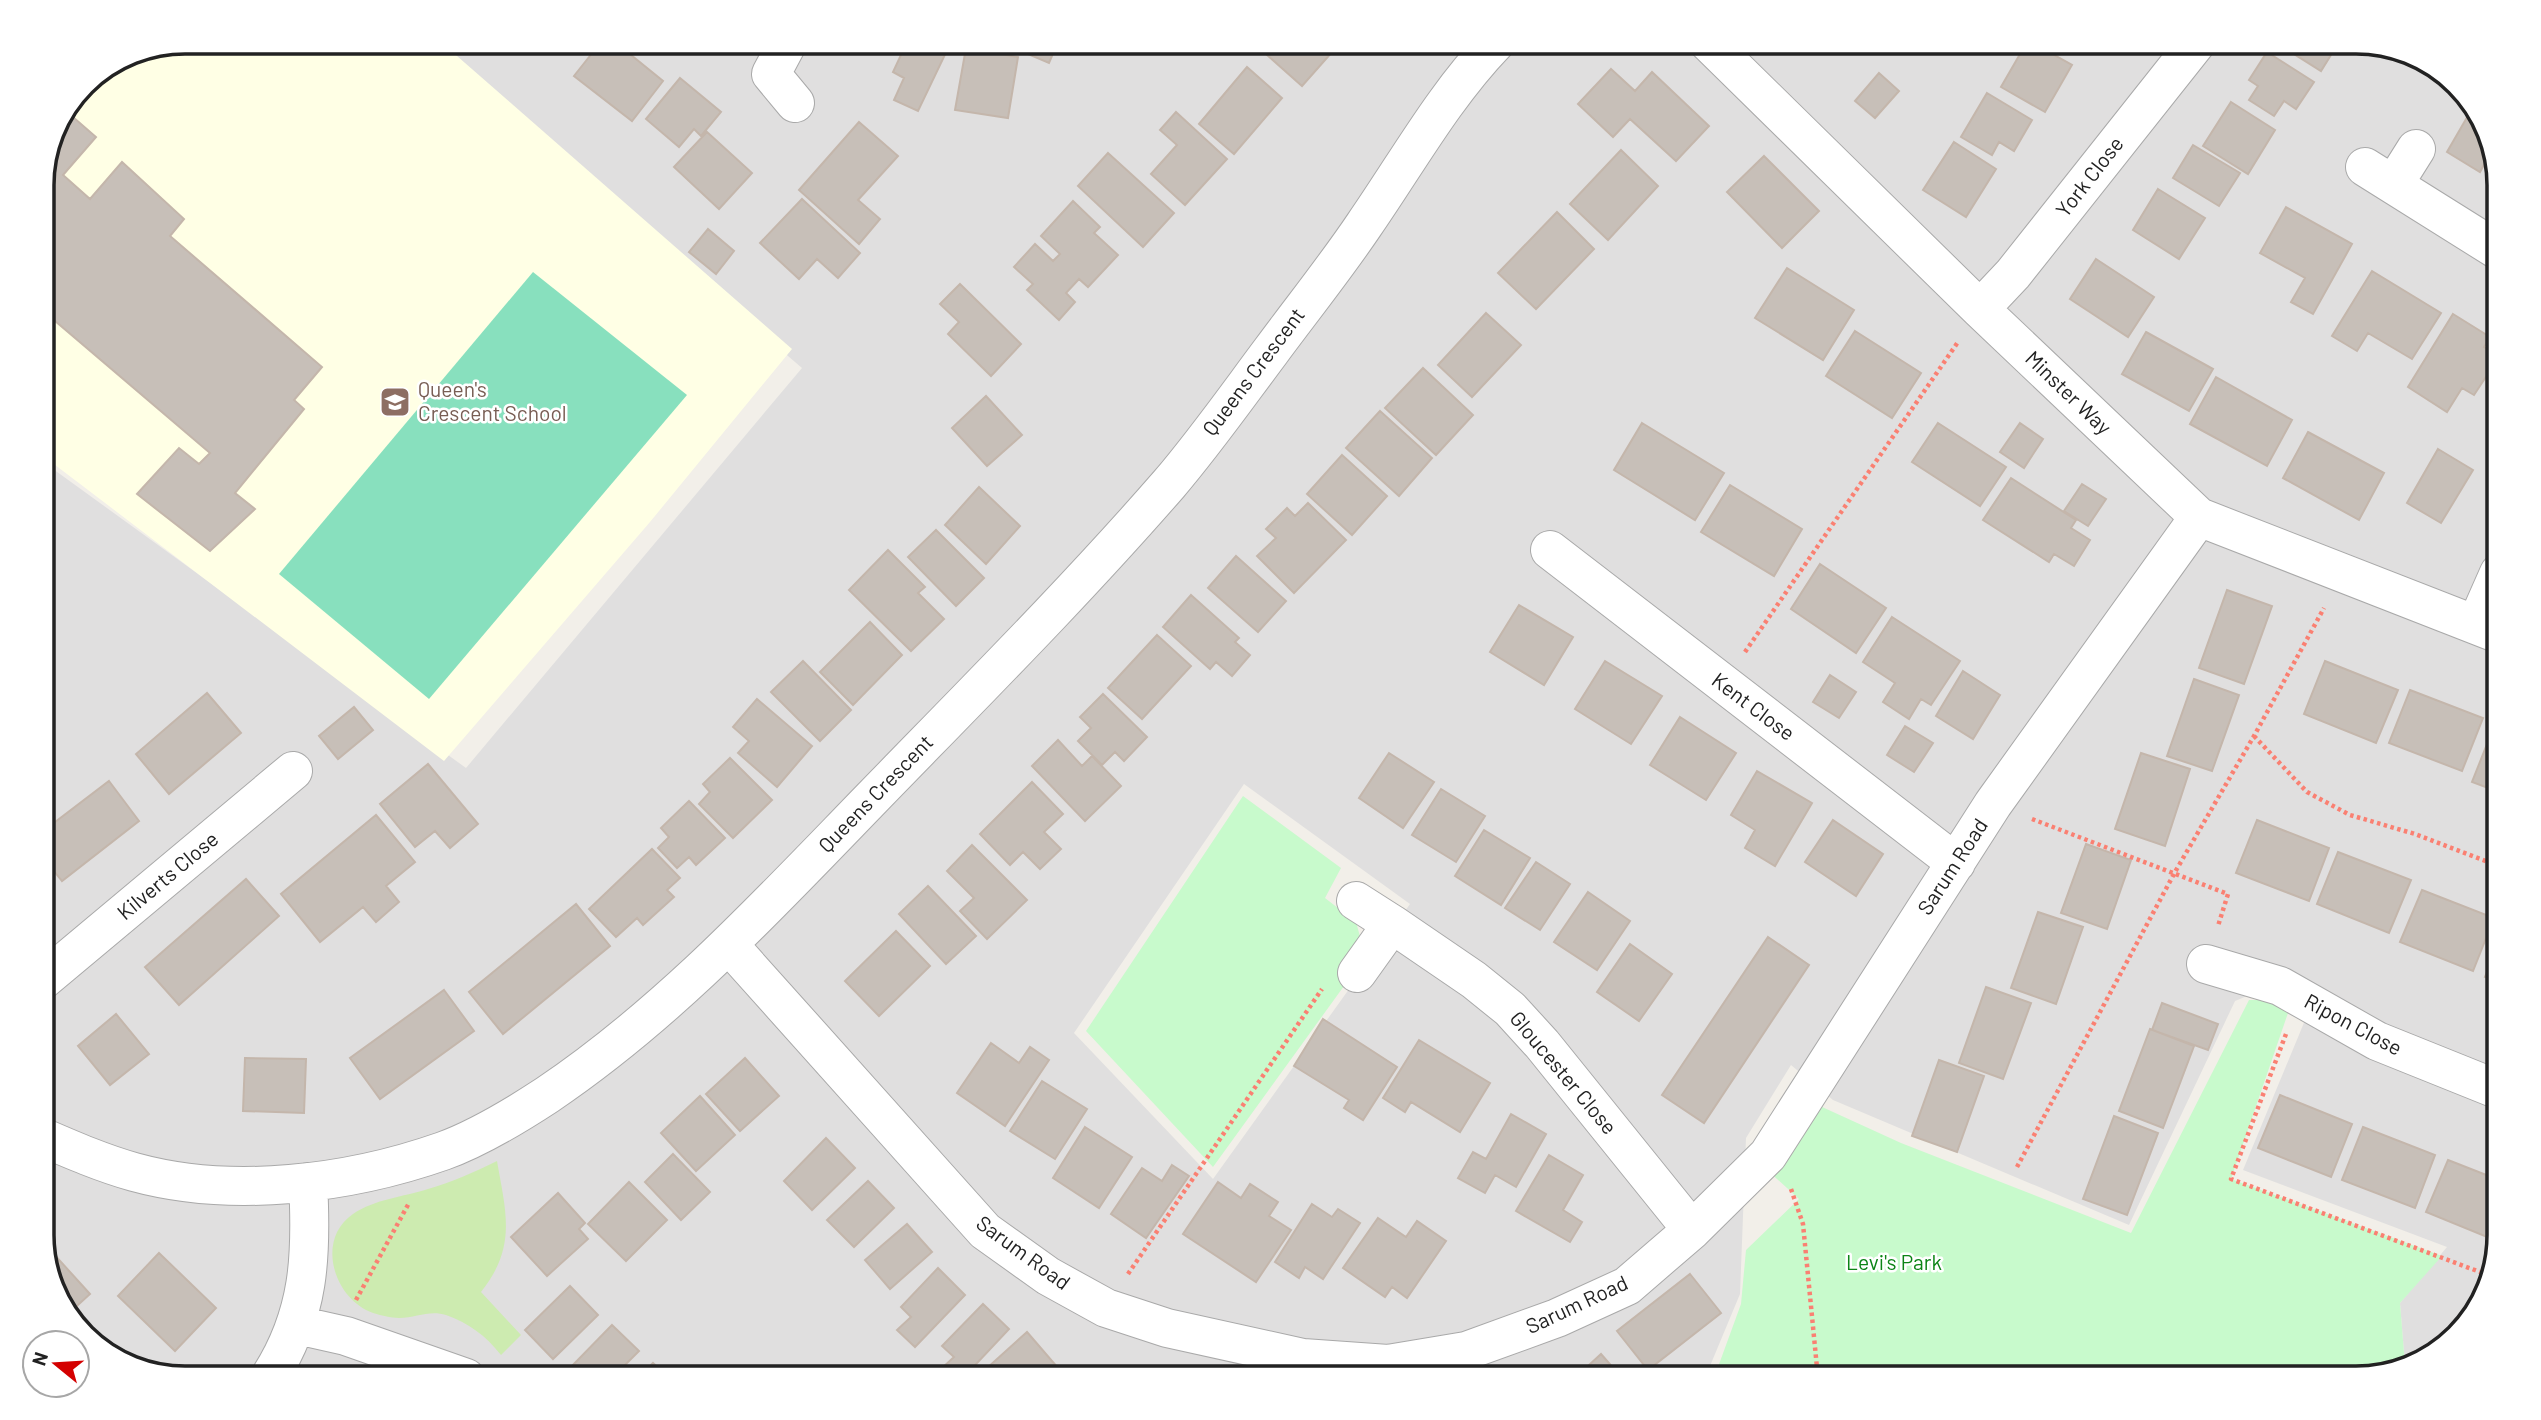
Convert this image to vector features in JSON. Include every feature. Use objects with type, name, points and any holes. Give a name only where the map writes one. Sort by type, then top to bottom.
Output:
[{"type":"street","points":[[782,54],[771,74],[795,103]]},
{"type":"street","name":"Queens Crescent","points":[[55,1143],[84,1156],[138,1173],[190,1182],[250,1186],[308,1182],[377,1171],[438,1152],[518,1114],[579,1073],[637,1028],[729,945],[1034,631],[1171,481],[1364,226],[1446,101],[1486,54]]},
{"type":"street","name":"Minster Way","points":[[1721,54],[1980,309],[2199,517],[2486,629]]},
{"type":"street","name":"York Close","points":[[1980,309],[2021,263],[2187,54]]},
{"type":"street","points":[[2416,149],[2379,175],[2486,243]]},
{"type":"street","name":"Sarum Road","points":[[1408,1366],[1466,1351],[1558,1318],[1627,1286],[1692,1230],[1768,1155],[1993,804],[2199,517]]},
{"type":"street","name":"Kent Close","points":[[1550,550],[1956,863]]},
{"type":"street","name":"Kilverts Close","points":[[55,971],[274,806],[293,771]]},
{"type":"street","name":"Gloucester Close","points":[[1356,901],[1474,980],[1510,1009],[1542,1044],[1692,1230]]},
{"type":"street","points":[[1357,973],[1392,924]]},
{"type":"street","name":"Sarum Road","points":[[729,945],[985,1231],[1048,1276],[1106,1308],[1167,1328],[1304,1358],[1356,1366]]},
{"type":"street","name":"Ripon Close","points":[[2206,964],[2280,986],[2377,1041],[2487,1085]]},
{"type":"street","points":[[277,1366],[297,1325],[306,1294],[310,1260],[308,1182]]},
{"type":"street","points":[[297,1325],[337,1334],[434,1366]]},
{"type":"path","points":[[1723,685],[1980,309]]},
{"type":"path","points":[[2017,1167],[2175,872],[2254,736],[2342,573]]},
{"type":"path","points":[[2254,736],[2307,792],[2350,815],[2415,834],[2487,861]]},
{"type":"path","points":[[1993,804],[2228,894],[2206,964]]},
{"type":"path","points":[[1106,1308],[1326,983],[1357,973]]},
{"type":"path","points":[[2300,997],[2231,1179],[2481,1272]]},
{"type":"path","points":[[337,1334],[438,1152]]},
{"type":"path","points":[[1768,1155],[1786,1176],[1803,1224],[1817,1366]]},
{"type":"shaded area","name":"Queen's Crescent School","points":[[185,54],[455,54],[792,349],[650,522],[444,761],[55,465],[55,168],[61,143],[81,106],[106,81],[135,64],[168,55]]},
{"type":"shaded area","points":[[436,54],[2356,54],[2373,55],[2406,64],[2435,81],[2460,106],[2477,135],[2486,168],[2487,1235],[2486,1252],[2477,1285],[2460,1314],[2448,1327],[2435,1339],[2404,1357],[2400,1303],[2447,1247],[2243,1170],[2308,1013],[2264,989],[2235,1001],[2129,1225],[1833,1100],[1791,1065],[1746,1138],[1740,1294],[1710,1366],[185,1366],[168,1365],[135,1356],[106,1339],[76,1307],[61,1277],[55,1243],[55,470],[466,768],[802,368]],"holes":[[[1244,784],[1410,904],[1213,1179],[1074,1033]]]},
{"type":"green space","points":[[533,272],[687,395],[429,699],[279,574]]},
{"type":"green space","points":[[1243,796],[1341,868],[1325,898],[1356,922],[1361,940],[1344,986],[1213,1167],[1086,1031]]},
{"type":"green space","name":"Levi's Park","points":[[2249,1000],[2274,1000],[2289,1010],[2231,1179],[2442,1256],[2400,1303],[2404,1357],[2373,1365],[1718,1366],[1741,1304],[1746,1250],[1799,1199],[1765,1168],[1809,1101],[1901,1143],[2131,1233]]},
{"type":"green space","points":[[497,1161],[506,1229],[500,1260],[481,1292],[521,1335],[501,1355],[476,1331],[454,1318],[434,1313],[405,1318],[386,1316],[359,1306],[348,1295],[334,1268],[332,1253],[341,1225],[353,1214],[380,1202],[446,1183]]},
{"type":"building","points":[[591,54],[630,54],[663,81],[632,121],[574,76]]},
{"type":"building","points":[[901,54],[945,54],[918,111],[894,100],[904,78],[893,72]]},
{"type":"building","points":[[965,54],[1018,57],[1008,118],[955,110]]},
{"type":"building","points":[[1028,54],[1053,54],[1049,63]]},
{"type":"building","points":[[1266,54],[1330,54],[1302,86]]},
{"type":"building","points":[[2020,54],[2052,54],[2072,65],[2045,112],[2001,87]]},
{"type":"building","points":[[2266,54],[2270,54],[2314,82],[2296,109],[2284,101],[2274,116],[2249,100],[2258,86],[2249,80]]},
{"type":"building","points":[[2294,54],[2332,54],[2321,71]]},
{"type":"building","points":[[1247,67],[1282,98],[1234,154],[1199,124]]},
{"type":"building","points":[[1611,69],[1635,91],[1652,72],[1709,126],[1676,161],[1630,119],[1613,137],[1578,104]]},
{"type":"building","points":[[1879,73],[1899,91],[1875,118],[1855,101]]},
{"type":"building","points":[[680,78],[721,112],[701,136],[694,129],[679,147],[646,119]]},
{"type":"building","points":[[1987,93],[2032,120],[2014,151],[1999,142],[1992,155],[1961,137]]},
{"type":"building","points":[[2231,102],[2275,130],[2248,174],[2203,146]]},
{"type":"building","points":[[1176,112],[1227,159],[1185,205],[1151,174],[1177,145],[1160,130]]},
{"type":"building","points":[[73,117],[96,137],[63,175],[90,199],[122,162],[184,219],[170,236],[322,367],[294,400],[304,409],[235,493],[255,509],[210,551],[137,494],[179,448],[199,464],[210,453],[55,321],[55,168],[61,143]]},
{"type":"building","points":[[2467,117],[2477,135],[2485,163],[2480,172],[2447,152]]},
{"type":"building","points":[[859,122],[898,156],[858,200],[880,219],[859,244],[799,190]]},
{"type":"building","points":[[707,132],[752,173],[719,209],[674,167]]},
{"type":"building","points":[[1954,142],[1996,169],[1966,217],[1923,190]]},
{"type":"building","points":[[2193,145],[2240,173],[2219,206],[2173,178]]},
{"type":"building","points":[[1621,150],[1658,186],[1608,240],[1570,204]]},
{"type":"building","points":[[1108,153],[1174,213],[1143,247],[1078,186]]},
{"type":"building","points":[[1764,156],[1819,211],[1782,248],[1727,192]]},
{"type":"building","points":[[2158,189],[2205,218],[2179,259],[2133,230]]},
{"type":"building","points":[[802,199],[860,253],[838,278],[817,259],[799,279],[760,243]]},
{"type":"building","points":[[1073,201],[1100,227],[1094,233],[1118,255],[1088,287],[1079,279],[1066,293],[1075,302],[1059,320],[1027,290],[1033,284],[1014,267],[1035,244],[1053,261],[1060,254],[1041,236]]},
{"type":"building","points":[[2286,207],[2352,244],[2313,314],[2291,302],[2305,278],[2260,253]]},
{"type":"building","points":[[1557,212],[1594,249],[1536,309],[1498,273]]},
{"type":"building","points":[[708,229],[734,251],[716,274],[689,252]]},
{"type":"building","points":[[2096,259],[2154,297],[2128,337],[2070,299]]},
{"type":"building","points":[[1787,268],[1854,310],[1823,360],[1755,318]]},
{"type":"building","points":[[2372,271],[2441,313],[2412,359],[2368,333],[2357,351],[2332,336]]},
{"type":"building","points":[[960,284],[1021,344],[991,376],[948,334],[959,322],[940,304]]},
{"type":"building","points":[[1486,313],[1521,345],[1472,397],[1438,365]]},
{"type":"building","points":[[2453,314],[2486,335],[2484,347],[2486,376],[2474,395],[2462,388],[2447,412],[2408,387]]},
{"type":"building","points":[[1855,331],[1921,373],[1892,418],[1826,376]]},
{"type":"building","points":[[2146,332],[2213,369],[2189,411],[2122,374]]},
{"type":"building","points":[[1423,368],[1473,415],[1436,455],[1385,408]]},
{"type":"building","points":[[2216,377],[2292,420],[2267,466],[2190,424]]},
{"type":"building","points":[[986,396],[1022,435],[987,466],[952,428]]},
{"type":"building","points":[[1380,411],[1432,458],[1399,496],[1346,448]]},
{"type":"building","points":[[1642,423],[1724,473],[1695,520],[1614,470]]},
{"type":"building","points":[[1938,423],[2006,467],[1980,506],[1912,462]]},
{"type":"building","points":[[2020,423],[2043,439],[2024,468],[2000,452]]},
{"type":"building","points":[[2308,432],[2384,473],[2359,520],[2283,478]]},
{"type":"building","points":[[2438,449],[2473,470],[2441,523],[2407,503]]},
{"type":"building","points":[[1342,455],[1387,496],[1352,535],[1307,494]]},
{"type":"building","points":[[2011,478],[2076,520],[2071,528],[2090,540],[2074,566],[2054,554],[2049,562],[1983,520]]},
{"type":"building","points":[[2082,484],[2106,499],[2088,526],[2064,511]]},
{"type":"building","points":[[1730,485],[1802,529],[1774,576],[1701,532]]},
{"type":"building","points":[[979,487],[1020,526],[986,564],[945,525]]},
{"type":"building","points":[[1308,503],[1346,540],[1294,593],[1257,556],[1276,538],[1266,529],[1287,508],[1295,516]]},
{"type":"building","points":[[936,530],[984,578],[956,606],[908,557]]},
{"type":"building","points":[[888,550],[925,587],[918,593],[944,619],[911,651],[849,590]]},
{"type":"building","points":[[1236,556],[1286,601],[1258,632],[1208,588]]},
{"type":"building","points":[[1820,564],[1886,608],[1856,653],[1791,609]]},
{"type":"building","points":[[2227,590],[2272,606],[2244,684],[2199,668]]},
{"type":"building","points":[[1191,595],[1239,638],[1235,642],[1250,655],[1232,676],[1216,662],[1210,669],[1163,627]]},
{"type":"building","points":[[1519,605],[1573,637],[1544,685],[1490,652]]},
{"type":"building","points":[[1892,617],[1960,661],[1931,705],[1921,699],[1909,719],[1883,702],[1895,683],[1863,662]]},
{"type":"building","points":[[870,622],[902,655],[853,705],[820,672]]},
{"type":"building","points":[[1157,635],[1191,666],[1142,719],[1108,688]]},
{"type":"building","points":[[803,661],[851,710],[820,741],[771,692]]},
{"type":"building","points":[[1605,661],[1662,696],[1631,744],[1575,709]]},
{"type":"building","points":[[2325,661],[2398,690],[2376,743],[2304,714]]},
{"type":"building","points":[[1963,671],[2000,695],[1973,739],[1936,716]]},
{"type":"building","points":[[1830,675],[1856,692],[1839,718],[1813,702]]},
{"type":"building","points":[[2194,679],[2239,695],[2212,771],[2167,756]]},
{"type":"building","points":[[2410,690],[2483,718],[2462,771],[2389,743]]},
{"type":"building","points":[[207,693],[241,733],[169,794],[136,754]]},
{"type":"building","points":[[1103,694],[1147,737],[1124,761],[1115,752],[1102,765],[1078,741],[1091,728],[1080,717]]},
{"type":"building","points":[[757,699],[812,746],[777,787],[738,753],[749,741],[733,727]]},
{"type":"building","points":[[354,707],[373,730],[338,759],[319,736]]},
{"type":"building","points":[[1680,717],[1736,753],[1706,800],[1650,765]]},
{"type":"building","points":[[1905,726],[1933,743],[1914,772],[1887,755]]},
{"type":"building","points":[[1058,740],[1082,766],[1092,756],[1121,786],[1085,821],[1032,766]]},
{"type":"building","points":[[2487,745],[2487,787],[2472,782]]},
{"type":"building","points":[[1389,753],[1434,782],[1403,828],[1359,798]]},
{"type":"building","points":[[2141,753],[2190,769],[2165,846],[2115,829]]},
{"type":"building","points":[[730,758],[772,800],[733,838],[699,804],[710,792],[703,784]]},
{"type":"building","points":[[428,764],[478,824],[450,848],[435,831],[415,847],[380,804]]},
{"type":"building","points":[[1757,771],[1812,803],[1775,866],[1745,848],[1755,830],[1731,815]]},
{"type":"building","points":[[109,781],[139,821],[62,881],[55,872],[55,822]]},
{"type":"building","points":[[1032,782],[1063,814],[1044,832],[1061,849],[1040,869],[1023,852],[1010,865],[980,834]]},
{"type":"building","points":[[1441,789],[1485,816],[1456,862],[1412,835]]},
{"type":"building","points":[[689,801],[725,838],[696,865],[689,857],[677,868],[658,848],[669,837],[661,828]]},
{"type":"building","points":[[376,815],[415,862],[386,886],[399,902],[376,922],[363,907],[320,942],[281,894]]},
{"type":"building","points":[[1833,820],[1883,854],[1856,896],[1805,862]]},
{"type":"building","points":[[2257,820],[2329,848],[2309,901],[2236,873]]},
{"type":"building","points":[[1484,830],[1530,858],[1501,905],[1455,876]]},
{"type":"building","points":[[2086,844],[2131,860],[2107,929],[2061,913]]},
{"type":"building","points":[[972,845],[1027,900],[987,939],[960,911],[974,898],[947,871]]},
{"type":"building","points":[[652,849],[680,878],[667,890],[674,897],[643,925],[637,918],[616,937],[589,909]]},
{"type":"building","points":[[2338,852],[2411,880],[2389,933],[2317,904]]},
{"type":"building","points":[[1536,862],[1570,884],[1540,930],[1505,908]]},
{"type":"building","points":[[246,879],[279,916],[179,1005],[145,967]]},
{"type":"building","points":[[928,886],[976,936],[946,964],[899,914]]},
{"type":"building","points":[[2422,890],[2487,915],[2487,936],[2473,971],[2400,942]]},
{"type":"building","points":[[1588,892],[1630,921],[1597,970],[1554,942]]},
{"type":"building","points":[[576,904],[610,946],[503,1034],[469,992]]},
{"type":"building","points":[[2038,912],[2083,927],[2056,1004],[2011,988]]},
{"type":"building","points":[[896,931],[930,966],[879,1016],[845,981]]},
{"type":"building","points":[[1768,937],[1809,965],[1704,1123],[1662,1095]]},
{"type":"building","points":[[1630,944],[1672,974],[1639,1021],[1597,992]]},
{"type":"building","points":[[1986,987],[2031,1003],[2003,1079],[1959,1063]]},
{"type":"building","points":[[444,990],[474,1031],[380,1099],[350,1058]]},
{"type":"building","points":[[2162,1003],[2218,1024],[2208,1050],[2152,1030]]},
{"type":"building","points":[[116,1014],[149,1054],[110,1085],[78,1046]]},
{"type":"building","points":[[1323,1019],[1397,1067],[1363,1120],[1344,1108],[1349,1100],[1294,1066]]},
{"type":"building","points":[[2150,1029],[2194,1046],[2163,1128],[2119,1111]]},
{"type":"building","points":[[1419,1040],[1490,1083],[1460,1132],[1411,1102],[1405,1112],[1383,1098]]},
{"type":"building","points":[[991,1043],[1019,1063],[1030,1047],[1049,1060],[1005,1126],[957,1093]]},
{"type":"building","points":[[245,1058],[306,1059],[304,1113],[243,1111]]},
{"type":"building","points":[[745,1058],[779,1096],[740,1131],[706,1094]]},
{"type":"building","points":[[1939,1060],[1984,1076],[1957,1152],[1912,1136]]},
{"type":"building","points":[[1042,1081],[1087,1109],[1055,1159],[1010,1131]]},
{"type":"building","points":[[2280,1095],[2352,1124],[2331,1177],[2258,1148]]},
{"type":"building","points":[[700,1096],[735,1135],[696,1171],[661,1133]]},
{"type":"building","points":[[1511,1114],[1546,1134],[1516,1187],[1495,1175],[1485,1193],[1458,1178],[1473,1152],[1486,1159]]},
{"type":"building","points":[[2114,1116],[2158,1133],[2127,1215],[2083,1199]]},
{"type":"building","points":[[1085,1127],[1132,1157],[1099,1208],[1053,1178]]},
{"type":"building","points":[[2363,1127],[2435,1155],[2415,1208],[2342,1180]]},
{"type":"building","points":[[826,1138],[855,1168],[812,1210],[784,1181]]},
{"type":"building","points":[[673,1154],[710,1192],[681,1220],[645,1182]]},
{"type":"building","points":[[1549,1155],[1583,1175],[1563,1210],[1582,1222],[1570,1242],[1516,1211]]},
{"type":"building","points":[[2448,1160],[2487,1175],[2487,1237],[2426,1212]]},
{"type":"building","points":[[1172,1165],[1189,1176],[1146,1238],[1111,1214],[1142,1168],[1162,1181]]},
{"type":"building","points":[[868,1181],[894,1208],[854,1247],[827,1220]]},
{"type":"building","points":[[629,1182],[667,1220],[626,1261],[588,1224]]},
{"type":"building","points":[[1218,1182],[1241,1198],[1250,1184],[1278,1202],[1269,1216],[1291,1230],[1256,1282],[1183,1234]]},
{"type":"building","points":[[558,1193],[585,1223],[579,1229],[588,1239],[547,1276],[511,1237]]},
{"type":"building","points":[[1312,1204],[1332,1217],[1338,1209],[1360,1223],[1323,1279],[1305,1267],[1299,1278],[1275,1262]]},
{"type":"building","points":[[1378,1218],[1406,1237],[1417,1221],[1446,1241],[1407,1298],[1392,1287],[1385,1297],[1343,1268]]},
{"type":"building","points":[[907,1224],[932,1252],[890,1289],[865,1260]]},
{"type":"building","points":[[159,1253],[216,1308],[175,1351],[118,1296]]},
{"type":"building","points":[[57,1257],[90,1294],[76,1307],[61,1277]]},
{"type":"building","points":[[938,1268],[965,1295],[915,1347],[897,1330],[911,1317],[901,1307]]},
{"type":"building","points":[[1690,1274],[1721,1313],[1653,1366],[1645,1366],[1617,1331]]},
{"type":"building","points":[[570,1286],[598,1315],[553,1359],[525,1330]]},
{"type":"building","points":[[983,1304],[1009,1329],[974,1366],[944,1366],[954,1357],[942,1346]]},
{"type":"building","points":[[612,1325],[639,1351],[624,1366],[572,1366]]},
{"type":"building","points":[[1027,1332],[1056,1366],[989,1366]]},
{"type":"building","points":[[1601,1354],[1612,1366],[1588,1366]]},
{"type":"place","name":"Queen's Crescent School","points":[[395,402]]}]
